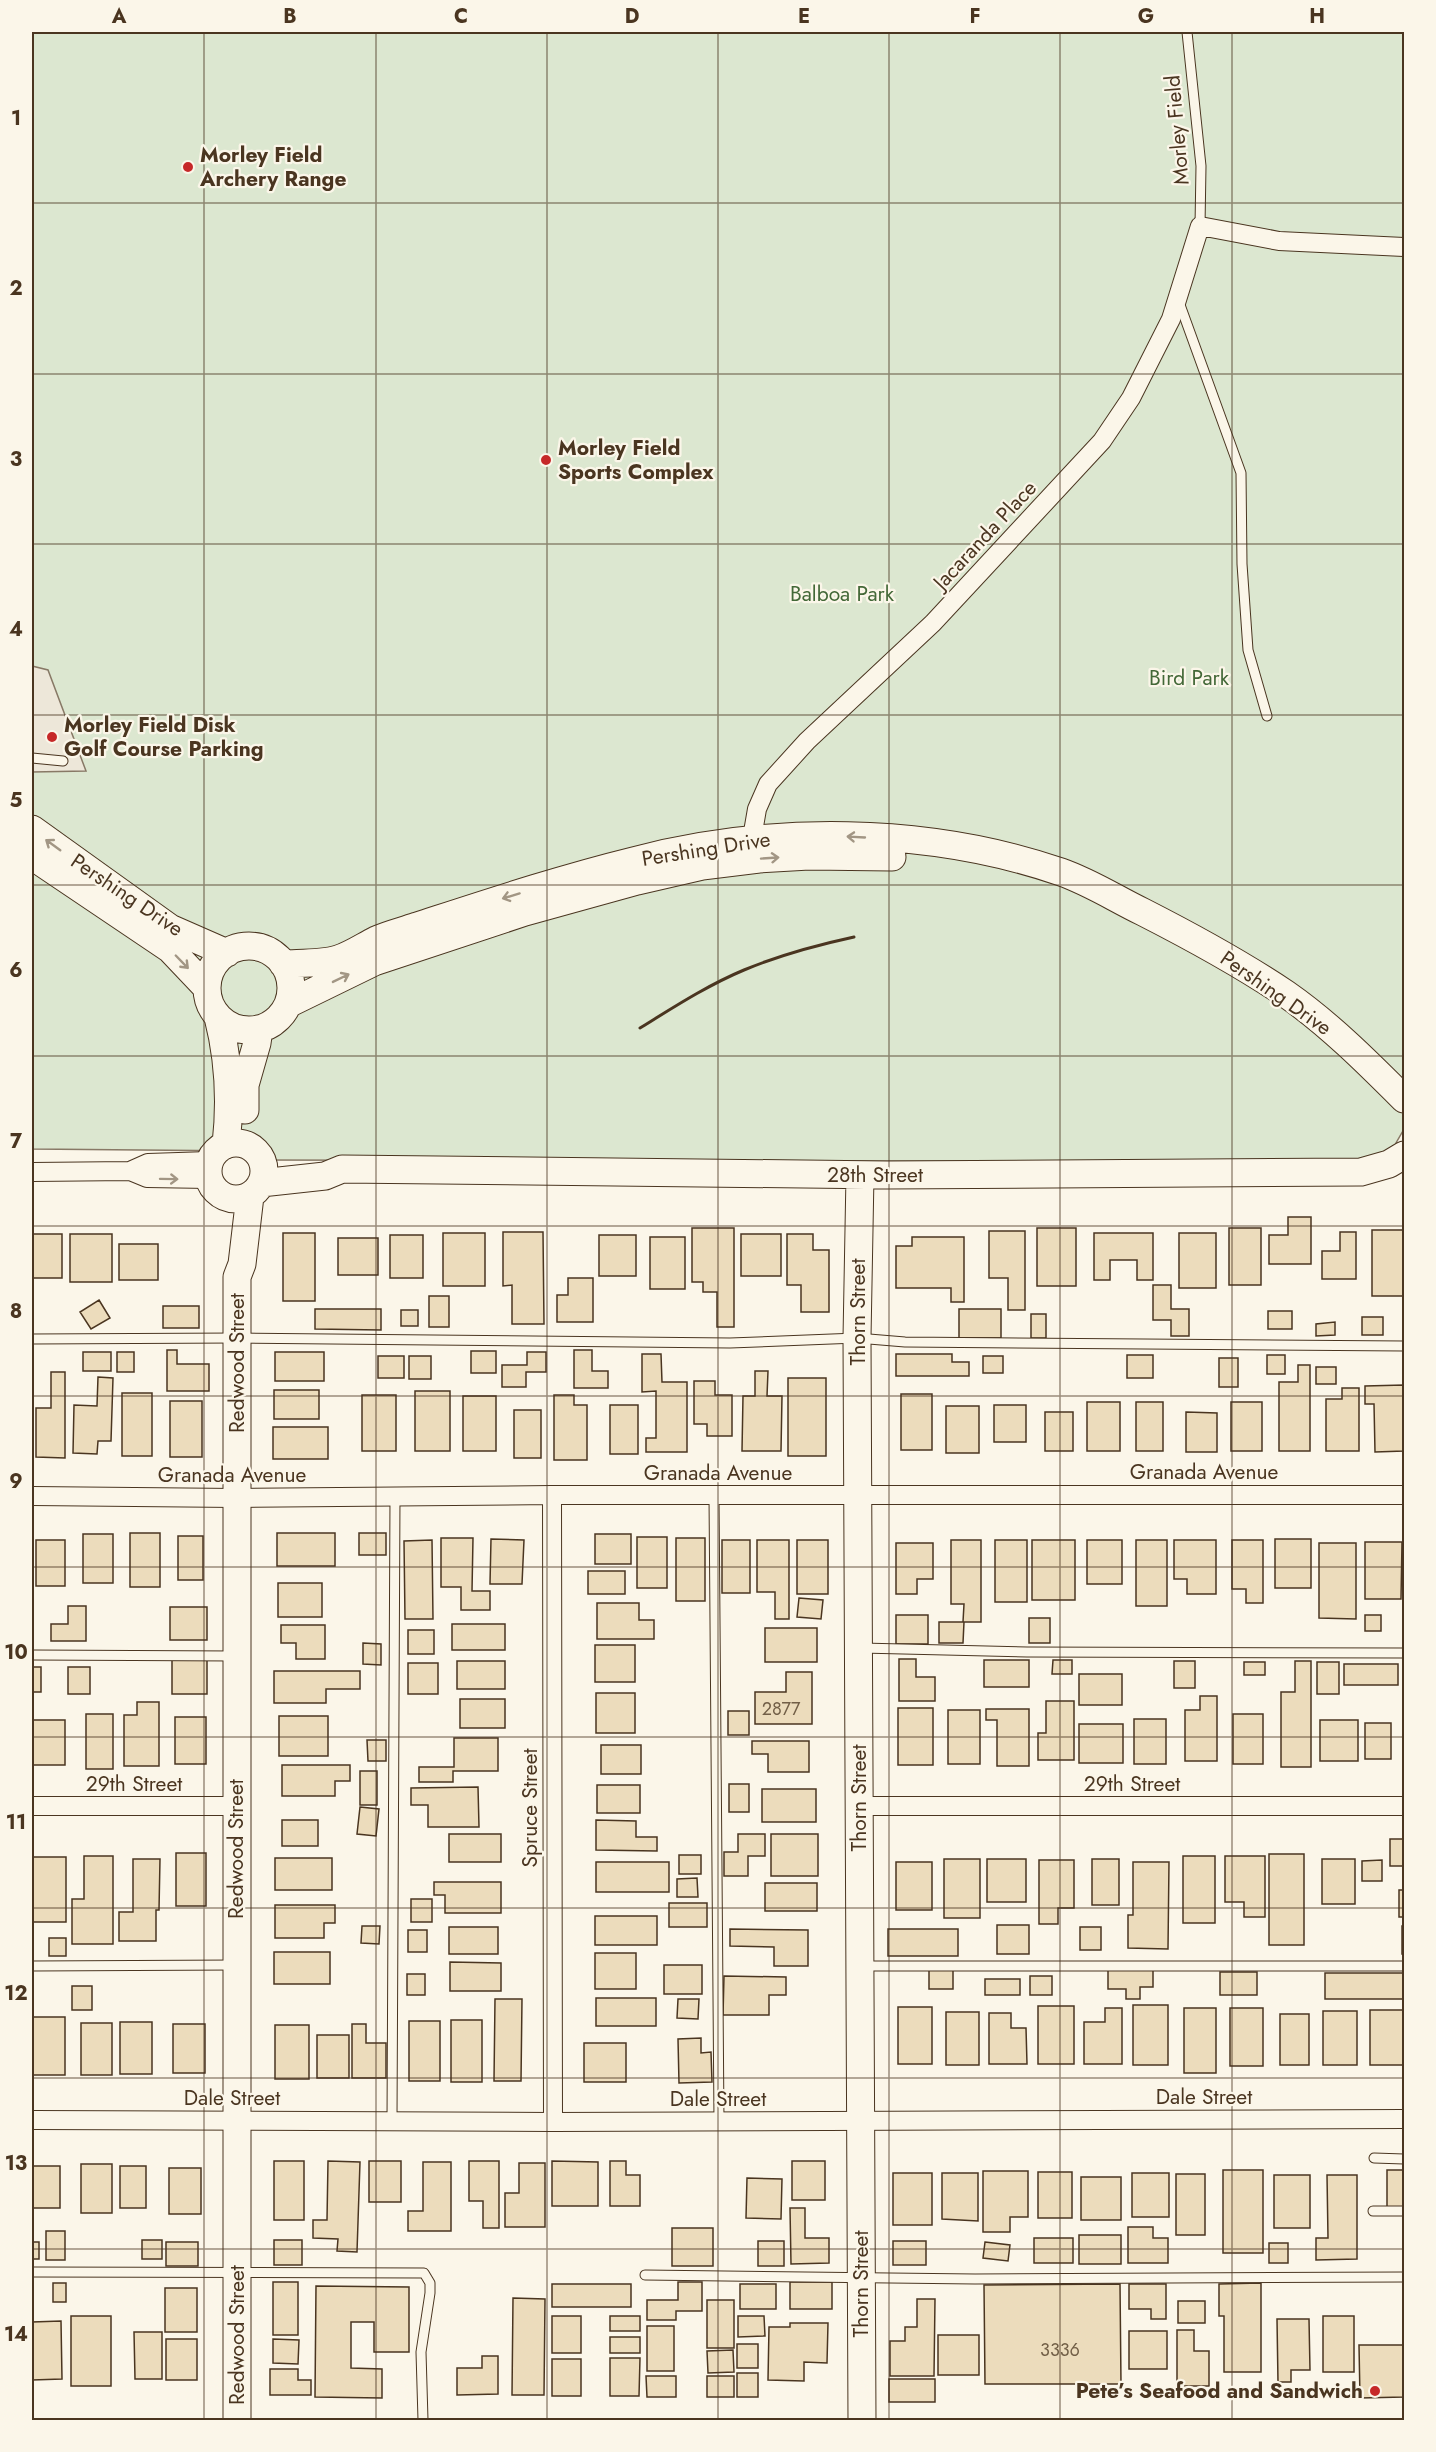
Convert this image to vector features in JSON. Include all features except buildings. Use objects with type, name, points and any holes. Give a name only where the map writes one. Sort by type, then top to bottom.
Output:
[{"type":"street","points":[[1200,226],[1279,241],[1404,248]]},
{"type":"street","name":"Jacaranda Place","points":[[752,838],[757,809],[768,784],[807,741],[933,623],[1102,441],[1131,398],[1171,319],[1200,226]]},
{"type":"street","name":"Pershing Drive","points":[[32,830],[170,928],[227,952]]},
{"type":"street","name":"Pershing Drive","points":[[283,964],[337,960],[381,938],[551,884],[635,860],[752,838],[848,837],[932,844],[992,853],[1061,872],[1090,883],[1200,942],[1287,995],[1331,1030],[1404,1099]]},
{"type":"street","points":[[525,912],[564,893],[637,871],[738,850],[752,838]]},
{"type":"street","name":"Pershing Drive","points":[[32,856],[170,949],[207,988]]},
{"type":"street","name":"Pershing Drive","points":[[288,1004],[374,962],[525,912],[637,881],[702,867],[809,856],[886,856],[959,863],[1017,874],[1133,908]]},
{"type":"street","points":[[239,948],[264,949],[275,955],[283,964],[291,983],[288,1004],[276,1020],[259,1029],[237,1028],[218,1017],[212,1008],[207,988],[210,974],[227,952],[239,948]]},
{"type":"street","name":"Redwood Street","points":[[218,1017],[228,1064],[229,1115],[236,1171]]},
{"type":"street","name":"Redwood Street","points":[[237,2421],[237,1277],[231,1261],[236,1171],[245,1085],[259,1029]]},
{"type":"street","name":"28th Street","points":[[32,1172],[130,1171],[147,1163],[236,1171],[332,1164],[342,1169],[860,1175],[1361,1172],[1389,1164],[1404,1155]]},
{"type":"street","name":"Thorn Street","points":[[860,1175],[857,1338],[862,2421]]},
{"type":"street","name":"Granada Avenue","points":[[32,1496],[236,1498],[859,1494],[1404,1495]]},
{"type":"street","name":"Spruce Street","points":[[552,1495],[554,2122]]},
{"type":"street","name":"29th Street","points":[[32,1806],[236,1806]]},
{"type":"street","name":"29th Street","points":[[859,1806],[1404,1806]]},
{"type":"street","name":"Dale Street","points":[[32,2120],[718,2122],[1404,2119]]},
{"type":"lane","name":"Morley Field","points":[[1186,32],[1201,166],[1200,226]]},
{"type":"lane","points":[[1178,297],[1241,473],[1242,564],[1248,650],[1267,716]]},
{"type":"lane","points":[[32,758],[63,761]]},
{"type":"lane","points":[[32,1339],[237,1338],[718,1343],[857,1338],[905,1342],[1404,1346]]},
{"type":"lane","points":[[714,1496],[718,2122]]},
{"type":"lane","points":[[392,2120],[395,1497]]},
{"type":"lane","points":[[858,1648],[1027,1652],[1404,1653]]},
{"type":"lane","points":[[32,1654],[236,1656]]},
{"type":"lane","points":[[32,1966],[236,1965]]},
{"type":"lane","points":[[860,1966],[1404,1966]]},
{"type":"lane","points":[[1374,2158],[1404,2159]]},
{"type":"lane","points":[[1373,2211],[1404,2211]]},
{"type":"lane","points":[[32,2272],[424,2273],[430,2283],[430,2293],[421,2352],[423,2421]]},
{"type":"lane","points":[[645,2275],[975,2279],[1404,2277]]},
{"type":"green space","name":"Balboa Park","points":[[32,32],[1404,32],[1404,1129],[1396,1143],[1404,1155],[1404,1162],[248,1160],[250,1151],[32,1149]]},
{"type":"shaded area","name":"Morley Field Disk Golf Course Parking","points":[[32,666],[48,670],[86,771],[32,772]]},
{"type":"wall","points":[[640,1028],[704,989],[744,970],[799,951],[854,937]]},
{"type":"place","name":"Morley Field Archery Range","points":[[188,167]]},
{"type":"place","name":"Morley Field Sports Complex","points":[[546,460]]},
{"type":"place","name":"Morley Field Disk Golf Course Parking","points":[[52,737]]},
{"type":"place","name":"Pete’s Seafood and Sandwich","points":[[1375,2391]]},
{"type":"park label","name":"Bird Park","points":[[1189,678]]}]
